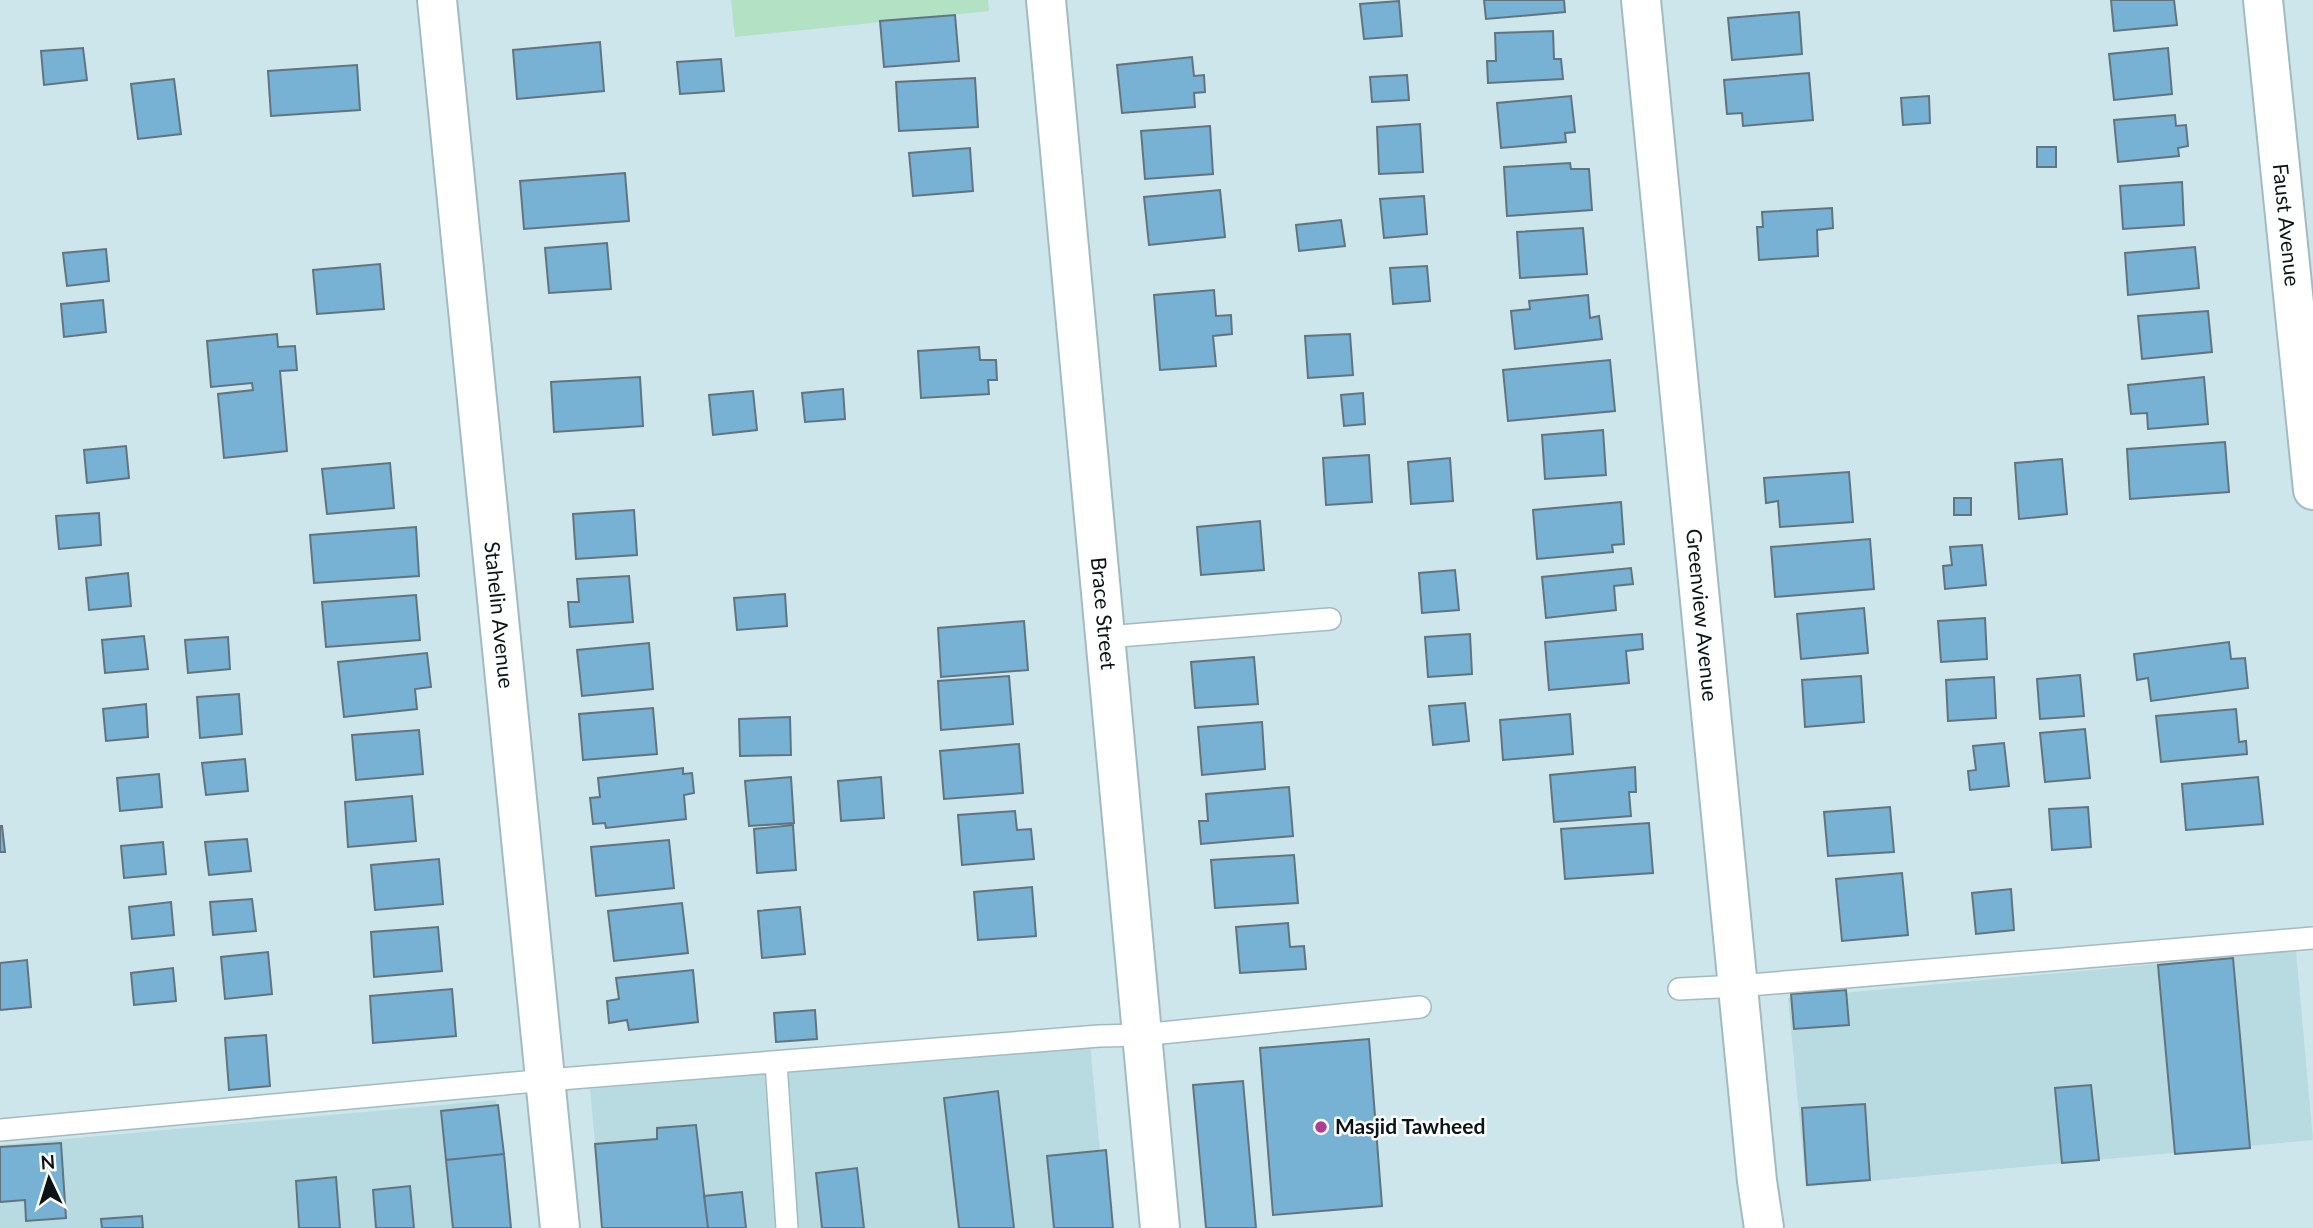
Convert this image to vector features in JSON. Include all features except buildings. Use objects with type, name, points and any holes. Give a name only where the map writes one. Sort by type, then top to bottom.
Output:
[{"type":"street","name":"Stahelin Avenue","points":[[437,0],[560,1228]]},
{"type":"street","name":"Brace Street","points":[[1046,0],[1160,1228]]},
{"type":"street","name":"Greenview Avenue","points":[[1641,0],[1757,1181],[1764,1228]]},
{"type":"street","name":"Faust Avenue","points":[[2263,0],[2313,489]]},
{"type":"lane","points":[[1106,637],[1330,619]]},
{"type":"lane","points":[[1679,989],[2313,938]]},
{"type":"lane","points":[[0,1130],[547,1080],[1099,1036],[1141,1035],[1420,1007]]},
{"type":"lane","points":[[776,1062],[787,1228]]},
{"type":"shaded area","points":[[2296,951],[2313,1140],[1806,1187],[1788,998]]},
{"type":"shaded area","points":[[1090,1043],[1107,1228],[603,1228],[590,1089]]},
{"type":"shaded area","points":[[496,1100],[507,1228],[0,1228],[0,1145]]},
{"type":"green space","points":[[731,0],[988,0],[989,11],[735,37]]},
{"type":"place","name":"Masjid Tawheed","points":[[1321,1127]]}]
